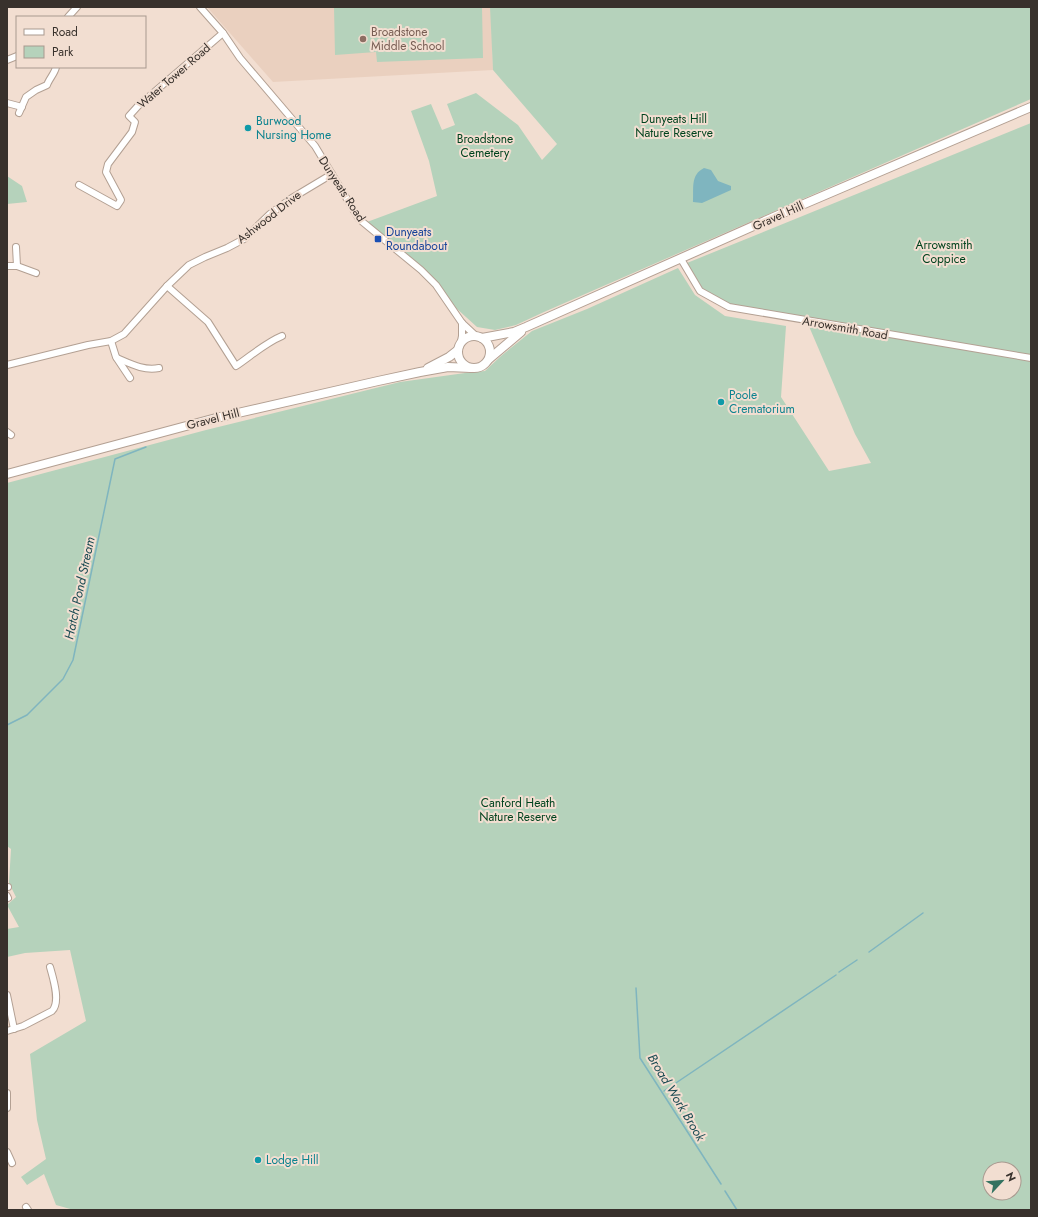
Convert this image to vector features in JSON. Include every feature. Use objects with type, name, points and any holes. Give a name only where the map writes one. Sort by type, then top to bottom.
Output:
[{"type":"main road","name":"Gravel Hill","points":[[479,337],[514,332],[526,327],[776,216],[1031,107]]},
{"type":"main road","name":"Gravel Hill","points":[[489,359],[526,327]]},
{"type":"main road","points":[[479,337],[488,345],[490,350],[489,359],[482,367],[471,368],[460,360],[459,348],[467,338],[479,337]]},
{"type":"main road","name":"Gravel Hill","points":[[420,372],[438,363],[459,348]]},
{"type":"main road","name":"Gravel Hill","points":[[7,474],[216,418],[420,372],[456,367],[471,368]]},
{"type":"street","points":[[69,16],[77,7]]},
{"type":"street","name":"Dunyeats Road","points":[[200,7],[223,33],[240,58],[315,146],[359,219],[421,270],[436,285],[462,323],[479,337]]},
{"type":"street","name":"Water Tower Road","points":[[79,185],[117,206],[121,200],[106,172],[108,164],[132,132],[135,122],[129,116],[138,106],[223,33]]},
{"type":"street","points":[[7,103],[20,110],[26,97],[36,90],[48,86],[49,79],[56,68]]},
{"type":"street","name":"Ashwood Drive","points":[[7,365],[88,345],[111,341],[124,334],[167,286],[189,265],[244,240],[270,214],[292,198],[332,174]]},
{"type":"street","points":[[16,247],[17,266]]},
{"type":"street","name":"Arrowsmith Road","points":[[682,259],[700,291],[728,307],[1031,358]]},
{"type":"street","points":[[7,266],[17,266],[36,273]]},
{"type":"street","points":[[167,286],[208,322],[236,366],[272,340],[282,336]]},
{"type":"street","points":[[459,348],[462,336],[462,323]]},
{"type":"street","points":[[111,341],[117,358],[130,378]]},
{"type":"street","points":[[117,358],[140,368],[151,370],[159,368]]},
{"type":"street","points":[[7,1031],[23,1026],[55,1008],[57,1001],[50,967]]},
{"type":"street","points":[[44,978],[52,976]]},
{"type":"street","points":[[7,995],[14,1029]]},
{"type":"street","points":[[7,1093],[7,1108]]},
{"type":"street","points":[[12,1163],[8,1154],[16,1152]]},
{"type":"shaded area","name":"Broadstone Middle School","points":[[207,7],[491,7],[493,70],[273,82]]},
{"type":"green space","points":[[334,7],[482,7],[483,58],[377,62],[376,52],[335,55]]},
{"type":"green space","name":"Dunyeats Hill Nature Reserve","points":[[490,7],[1031,7],[1031,99],[516,325],[495,330],[477,327],[456,308],[435,279],[367,222],[437,196],[429,161],[411,111],[431,104],[442,130],[455,125],[447,104],[476,93],[518,125],[542,160],[557,144],[493,70]]},
{"type":"green space","name":"Canford Heath Nature Reserve","points":[[1031,123],[1031,1210],[74,1210],[56,1205],[44,1174],[27,1185],[21,1177],[46,1159],[37,1120],[30,1054],[86,1021],[70,950],[25,953],[7,957],[7,929],[19,927],[7,905],[16,897],[9,883],[11,849],[7,846],[7,483],[206,430],[400,382],[485,371],[532,331],[587,309],[678,268],[695,295],[725,316],[786,326],[781,397],[829,471],[871,463],[855,434],[805,317],[727,304],[703,289],[687,263]]},
{"type":"green space","points":[[7,176],[22,186],[27,202],[7,204]]},
{"type":"water","points":[[704,168],[711,170],[718,181],[731,186],[731,190],[702,203],[693,202],[693,187],[695,178]]},
{"type":"waterway","name":"Hatch Pond Stream","points":[[7,725],[27,715],[63,679],[73,660],[115,459],[146,447]]},
{"type":"waterway","points":[[869,952],[923,913]]},
{"type":"waterway","points":[[839,972],[857,960]]},
{"type":"waterway","points":[[664,1091],[836,975]]},
{"type":"waterway","name":"Broad Work Brook","points":[[636,988],[640,1058],[721,1184]]},
{"type":"waterway","name":"Broad Work Brook","points":[[725,1191],[737,1210]]},
{"type":"place","name":"Broadstone Middle School","points":[[363,39]]},
{"type":"place","name":"Burwood Nursing Home","points":[[248,128]]},
{"type":"place","name":"Dunyeats Roundabout","points":[[378,239]]},
{"type":"place","name":"Poole Crematorium","points":[[721,402]]},
{"type":"place","name":"Lodge Hill","points":[[258,1160]]},
{"type":"park label","name":"Broadstone Cemetery","points":[[485,146]]},
{"type":"park label","name":"Arrowsmith Coppice","points":[[944,252]]}]
